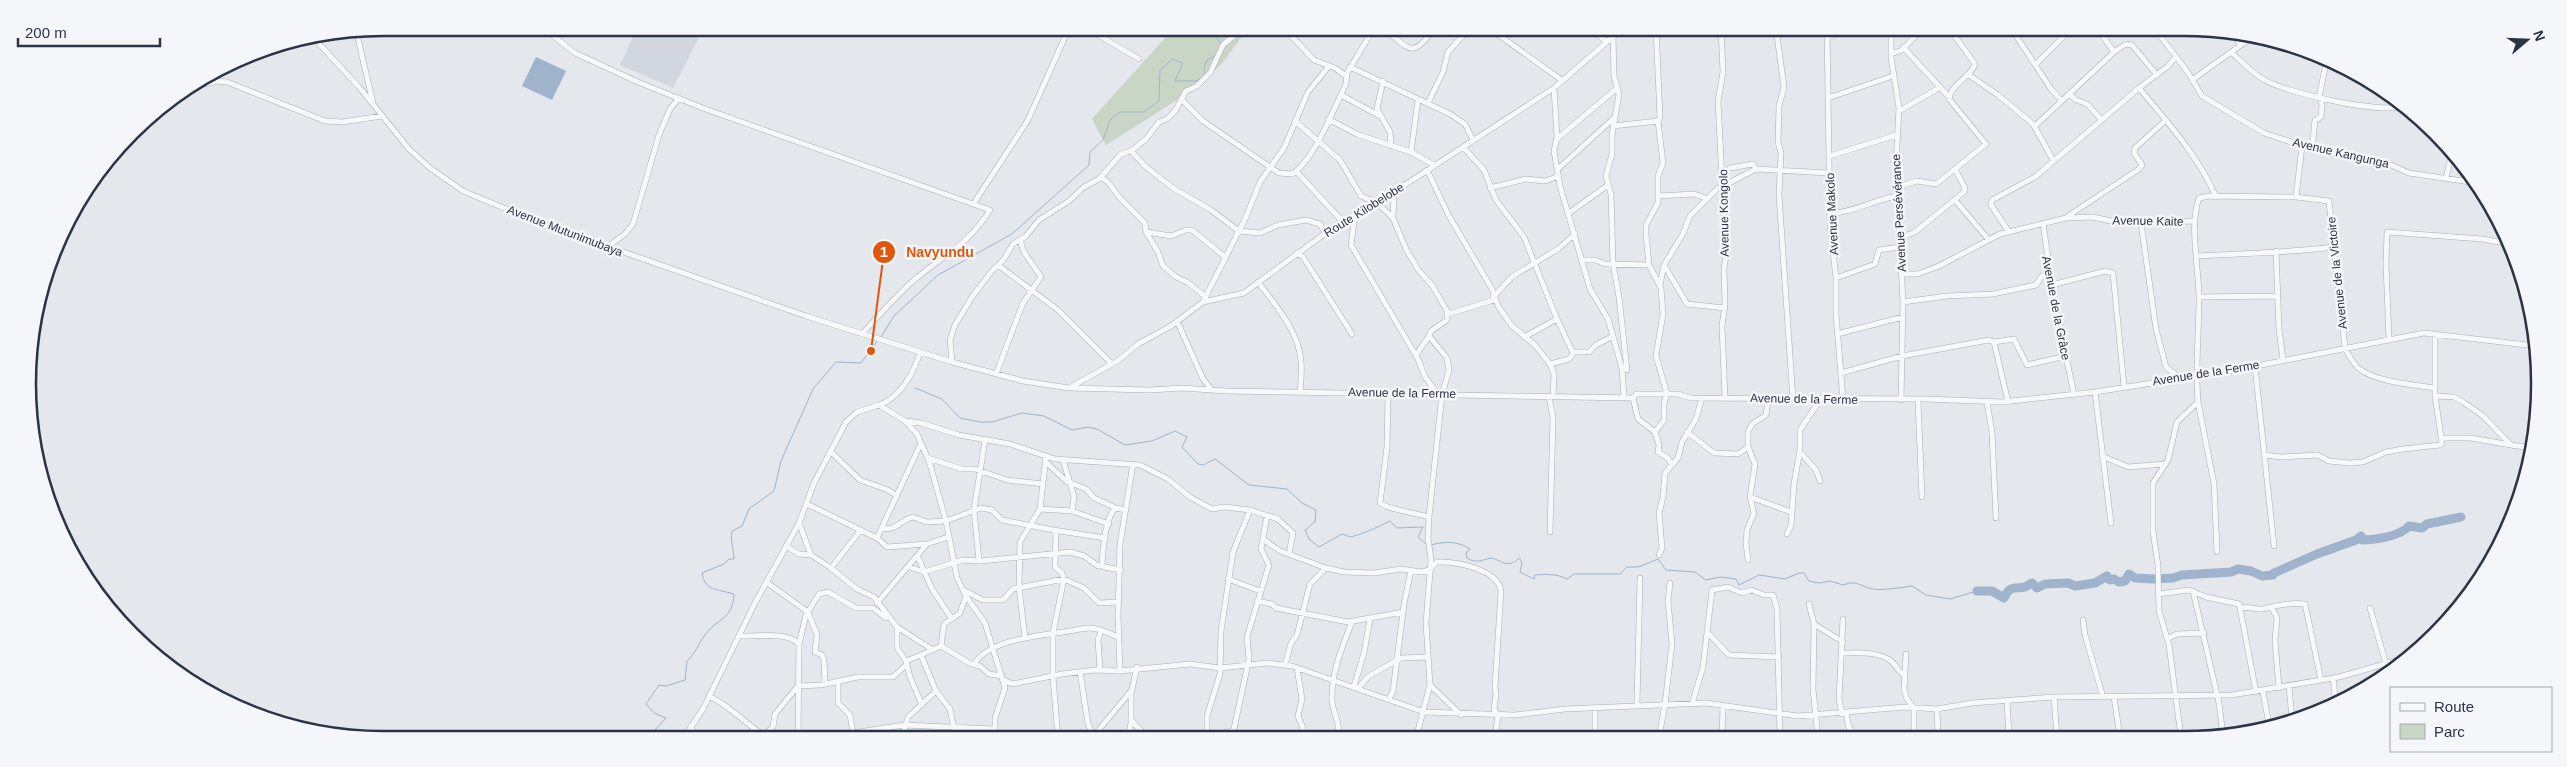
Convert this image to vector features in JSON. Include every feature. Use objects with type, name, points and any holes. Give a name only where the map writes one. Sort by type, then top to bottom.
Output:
[{"type":"street","points":[[554,36],[575,52],[640,83],[990,210],[973,234],[948,256],[915,280],[863,333]]},
{"type":"street","points":[[974,203],[1028,120],[1065,36]]},
{"type":"street","points":[[1100,36],[1140,59]]},
{"type":"street","points":[[952,362],[950,340],[955,325],[972,297],[1013,244],[1020,240],[1039,220],[1101,177],[1107,167],[1114,164],[1121,154],[1131,151],[1146,139],[1159,122],[1175,111],[1186,91],[1197,86],[1210,73],[1223,45],[1234,36]]},
{"type":"street","points":[[1292,36],[1314,60],[1336,68],[1346,76]]},
{"type":"street","points":[[1180,99],[1204,121],[1270,167],[1286,175],[1296,171],[1307,161],[1346,84],[1346,76],[1350,67],[1369,36]]},
{"type":"street","points":[[1391,36],[1405,46],[1418,48],[1424,44],[1429,36]]},
{"type":"street","points":[[1428,103],[1443,72],[1448,52],[1463,36]]},
{"type":"street","points":[[1499,36],[1562,81]]},
{"type":"street","points":[[1599,36],[1606,42]]},
{"type":"street","points":[[1613,36],[1614,76],[1619,94],[1613,126],[1612,154],[1606,176],[1612,202],[1613,263],[1619,297],[1627,370]]},
{"type":"street","name":"Route Kilobelobe","points":[[1068,388],[1112,364],[1138,344],[1177,322],[1203,302],[1237,296],[1342,221],[1394,193],[1554,88],[1613,36]]},
{"type":"street","points":[[1657,36],[1661,106],[1658,121],[1663,163],[1658,176],[1659,196],[1657,206],[1646,225],[1649,265],[1660,285]]},
{"type":"street","name":"Avenue Kongolo","points":[[1721,36],[1723,72],[1718,102],[1723,162],[1726,255],[1724,269],[1725,308],[1722,331],[1725,398]]},
{"type":"street","points":[[1777,36],[1784,86],[1779,106],[1778,142],[1781,150],[1780,195],[1784,283],[1793,400]]},
{"type":"street","name":"Avenue Makolo","points":[[1827,36],[1830,213],[1836,278],[1837,334],[1842,400]]},
{"type":"street","name":"Avenue Persévérance","points":[[1890,36],[1893,76],[1899,110],[1896,135],[1897,196],[1903,302],[1900,400]]},
{"type":"street","points":[[1891,54],[1903,47],[1915,36]]},
{"type":"street","points":[[1949,98],[1975,66],[1975,62],[1954,36]]},
{"type":"street","points":[[2017,36],[2051,89],[2062,100]]},
{"type":"street","points":[[2036,64],[2064,36]]},
{"type":"street","points":[[2103,36],[2114,52]]},
{"type":"street","name":"Avenue Kangunga","points":[[2160,36],[2202,96],[2264,133],[2312,149],[2391,165],[2410,173],[2465,180]]},
{"type":"street","points":[[358,37],[374,106]]},
{"type":"street","points":[[2238,41],[2241,45]]},
{"type":"street","points":[[2192,80],[2245,42]]},
{"type":"street","name":"Avenue Mutunimubaya","points":[[318,43],[419,159],[463,191],[531,220],[607,247],[952,362]]},
{"type":"street","points":[[2035,126],[2114,52],[2126,44],[2132,45],[2157,75]]},
{"type":"street","points":[[1898,187],[1917,181],[1936,184],[1986,144],[1949,98],[1903,47]]},
{"type":"street","points":[[2231,52],[2263,80],[2284,89],[2318,98],[2370,106],[2392,106]]},
{"type":"street","points":[[2009,232],[1991,202],[2031,180],[2175,58]]},
{"type":"street","points":[[1203,302],[1239,231],[1260,182],[1284,148],[1308,92],[1329,66]]},
{"type":"street","points":[[1350,67],[1428,103],[1463,123],[1473,140]]},
{"type":"street","points":[[2312,149],[2314,120],[2322,115],[2322,104],[2318,98],[2326,67]]},
{"type":"street","points":[[1969,75],[1998,95],[2035,126],[2053,160]]},
{"type":"street","points":[[1828,98],[1893,76]]},
{"type":"street","points":[[1383,81],[1378,101],[1381,116],[1390,132],[1391,146]]},
{"type":"street","points":[[211,83],[226,82],[325,121],[342,122],[382,116]]},
{"type":"street","points":[[1554,88],[1556,140],[1554,151],[1559,168],[1559,176],[1590,289],[1608,319],[1622,368],[1624,397]]},
{"type":"street","points":[[1556,140],[1617,88]]},
{"type":"street","points":[[1899,110],[1939,88]]},
{"type":"street","points":[[2138,88],[2166,120],[2202,167],[2216,196]]},
{"type":"street","points":[[2069,94],[2076,100],[2086,104],[2102,119]]},
{"type":"street","points":[[1340,95],[1381,116]]},
{"type":"street","points":[[607,247],[625,234],[633,224],[659,135],[670,109],[679,98]]},
{"type":"street","points":[[1411,152],[1418,100]]},
{"type":"street","points":[[1559,168],[1615,118]]},
{"type":"street","points":[[1328,120],[1353,133],[1411,152],[1434,165]]},
{"type":"street","points":[[2066,218],[2139,169],[2142,165],[2134,154],[2135,148],[2166,120]]},
{"type":"street","points":[[1295,121],[1340,160],[1361,196],[1378,203],[1393,218],[1406,249],[1419,271],[1432,285],[1448,314],[1445,322],[1433,328],[1429,336],[1419,347],[1416,356]]},
{"type":"street","points":[[1613,126],[1658,121]]},
{"type":"street","points":[[1830,156],[1896,135]]},
{"type":"street","points":[[2296,198],[2302,146]]},
{"type":"street","points":[[1462,147],[1484,170],[1490,188],[1507,217],[1524,236],[1557,319],[1573,353]]},
{"type":"street","points":[[1131,151],[1146,167],[1173,188],[1211,210],[1239,231],[1260,233],[1278,225],[1306,220],[1320,224],[1326,234]]},
{"type":"street","points":[[2446,178],[2450,161]]},
{"type":"street","points":[[1723,162],[1743,177]]},
{"type":"street","points":[[1730,168],[1752,164],[1756,169]]},
{"type":"street","points":[[1655,432],[1664,420],[1664,403],[1667,394],[1656,356],[1662,314],[1660,285],[1664,265],[1683,234],[1690,216],[1705,198],[1724,184],[1743,177],[1756,169],[1829,173]]},
{"type":"street","points":[[1900,238],[1910,235],[1955,200],[1965,189],[1955,169]]},
{"type":"street","points":[[1427,170],[1449,216],[1492,289],[1494,298],[1512,326],[1535,345],[1550,364],[1554,374],[1551,397],[1553,418],[1550,532]]},
{"type":"street","points":[[1296,171],[1342,221]]},
{"type":"street","points":[[1490,188],[1526,179],[1545,181],[1559,176]]},
{"type":"street","points":[[1101,177],[1141,216],[1145,223],[1146,232],[1167,270],[1206,297]]},
{"type":"street","points":[[1569,213],[1608,185]]},
{"type":"street","points":[[1393,218],[1394,193]]},
{"type":"street","points":[[1659,196],[1694,194],[1705,198]]},
{"type":"street","points":[[1830,213],[1843,212],[1870,202],[1897,196]]},
{"type":"street","name":"Avenue Kaite","points":[[1902,274],[1918,274],[1931,269],[1988,239],[2066,218],[2093,217],[2120,223],[2195,222],[2199,198],[2216,196],[2326,200]]},
{"type":"street","points":[[1955,200],[1988,239]]},
{"type":"street","name":"Avenue de la Victoire","points":[[2326,200],[2331,205],[2345,348]]},
{"type":"street","points":[[1355,215],[1351,245],[1416,356],[1428,381],[1440,394]]},
{"type":"street","points":[[2195,222],[2199,297],[2198,376],[2196,385],[2214,484],[2217,552]]},
{"type":"street","name":"Avenue de la Grâce","points":[[2043,223],[2046,238],[2044,248],[2074,394]]},
{"type":"street","points":[[2141,223],[2159,339],[2166,367],[2180,378]]},
{"type":"street","points":[[1146,232],[1171,236],[1186,230],[1192,230],[1225,257]]},
{"type":"street","points":[[2389,339],[2386,235],[2389,231],[2501,243]]},
{"type":"street","points":[[1448,314],[1494,298],[1513,276],[1535,264],[1575,234]]},
{"type":"street","points":[[996,374],[1018,315],[1041,276],[1024,252],[1020,240]]},
{"type":"street","points":[[1836,278],[1876,264],[1879,250],[1900,247]]},
{"type":"street","points":[[2198,256],[2276,251],[2310,251],[2334,248]]},
{"type":"street","points":[[2276,251],[2277,296],[2283,360]]},
{"type":"street","points":[[1297,254],[1303,257],[1352,334]]},
{"type":"street","points":[[1582,260],[1649,265]]},
{"type":"street","points":[[998,264],[1065,316],[1112,364]]},
{"type":"street","points":[[1664,265],[1686,304],[1725,308]]},
{"type":"street","points":[[2052,286],[2105,270],[2112,273],[2124,386]]},
{"type":"street","points":[[1903,302],[1947,296],[1993,294],[2036,285],[2042,276],[2050,271]]},
{"type":"street","points":[[1258,282],[1287,323],[1298,348],[1301,359],[1300,392]]},
{"type":"street","points":[[2199,297],[2277,296]]},
{"type":"street","points":[[1837,334],[1903,317]]},
{"type":"street","points":[[1524,337],[1557,319]]},
{"type":"street","points":[[1177,322],[1203,379],[1212,390]]},
{"type":"street","name":"Avenue de la Ferme","points":[[952,362],[1023,381],[1068,388],[1150,390],[1182,388],[1388,395],[1440,394],[1634,398],[1636,394],[1667,394],[1702,398],[1768,400],[2008,402],[2095,392],[2198,376],[2419,334],[2435,334],[2529,345]]},
{"type":"street","points":[[2264,455],[2280,457],[2318,455],[2338,463],[2363,462],[2386,452],[2402,448],[2440,445],[2442,438],[2435,396],[2435,334]]},
{"type":"street","points":[[1418,731],[1430,684],[1427,657],[1429,570],[1431,560],[1428,538],[1429,517],[1440,394],[1450,365],[1429,336]]},
{"type":"street","points":[[1550,364],[1569,358],[1573,353],[1589,352],[1598,343],[1613,336]]},
{"type":"street","points":[[1841,373],[1902,356],[1980,340],[1994,342],[2014,339],[2027,365],[2066,356]]},
{"type":"street","points":[[1994,342],[2008,402]]},
{"type":"street","points":[[2345,348],[2356,366],[2366,373],[2419,387],[2435,388]]},
{"type":"street","points":[[688,731],[709,696],[766,582],[799,523],[830,451],[850,418],[857,412],[890,402],[912,374],[920,352]]},
{"type":"street","points":[[2255,366],[2274,546]]},
{"type":"street","points":[[2095,392],[2111,522]]},
{"type":"street","points":[[1388,395],[1388,447],[1380,503],[1399,510],[1409,510],[1429,517]]},
{"type":"street","points":[[2435,396],[2454,397],[2464,402],[2482,415],[2511,445]]},
{"type":"street","points":[[1634,398],[1636,416],[1655,432],[1659,454],[1668,458],[1672,465]]},
{"type":"street","points":[[1659,555],[1662,548],[1660,513],[1665,472],[1679,454],[1681,444],[1696,419],[1702,398]]},
{"type":"street","points":[[1748,560],[1747,534],[1754,510],[1750,497],[1755,464],[1748,447],[1749,428],[1753,423],[1764,418],[1768,400]]},
{"type":"street","points":[[1787,534],[1791,526],[1801,428],[1820,400]]},
{"type":"street","points":[[1918,401],[1922,497]]},
{"type":"street","points":[[890,402],[894,413]]},
{"type":"street","points":[[1987,402],[1992,432],[1996,518]]},
{"type":"street","points":[[2180,731],[2167,640],[2159,611],[2158,566],[2153,531],[2151,489],[2170,456],[2178,422],[2198,402]]},
{"type":"street","points":[[879,405],[905,421],[917,434],[921,443],[946,521],[953,562],[966,596],[983,618],[1003,678],[1004,696]]},
{"type":"street","points":[[905,421],[921,422],[959,435],[1010,444],[1063,460],[1133,464],[1160,474],[1190,498],[1212,509],[1224,506],[1250,510],[1278,519],[1293,532],[1289,554]]},
{"type":"street","points":[[1687,432],[1714,453],[1738,454],[1748,447]]},
{"type":"street","points":[[2442,438],[2471,438],[2525,447]]},
{"type":"street","points":[[979,561],[974,510],[985,440]]},
{"type":"street","points":[[876,538],[921,443]]},
{"type":"street","points":[[830,451],[860,480],[888,490],[897,496]]},
{"type":"street","points":[[1800,452],[1816,470],[1820,481]]},
{"type":"street","points":[[1026,638],[1018,587],[1020,542],[1040,509],[1047,463],[1046,456]]},
{"type":"street","points":[[2102,456],[2128,467],[2165,464]]},
{"type":"street","points":[[927,458],[1007,480],[1043,484]]},
{"type":"street","points":[[1063,460],[1074,496],[1072,511]]},
{"type":"street","points":[[1047,463],[1070,483],[1086,489],[1094,498],[1116,508],[1126,510]]},
{"type":"street","points":[[1120,671],[1118,637],[1121,570],[1120,544],[1133,464]]},
{"type":"street","points":[[1750,497],[1791,512]]},
{"type":"street","points":[[807,504],[876,538],[887,547],[928,544],[948,537]]},
{"type":"street","points":[[882,528],[889,530],[898,527],[913,517],[927,522],[946,521],[981,508],[992,510],[1002,520],[1105,538]]},
{"type":"street","points":[[1102,566],[1105,538],[1116,508]]},
{"type":"street","points":[[1040,509],[1072,511],[1109,524]]},
{"type":"street","points":[[1207,731],[1207,716],[1220,668],[1220,648],[1233,552],[1250,510]]},
{"type":"street","points":[[1232,731],[1248,665],[1246,642],[1269,565],[1261,549],[1267,516]]},
{"type":"street","points":[[799,523],[810,555]]},
{"type":"street","points":[[1054,530],[1056,533],[1055,566],[1062,573],[1064,579],[1053,633],[1053,677],[1057,731]]},
{"type":"street","points":[[831,568],[860,531]]},
{"type":"street","points":[[1263,539],[1280,551],[1326,568],[1344,572],[1374,573],[1401,569],[1429,570],[1437,562],[1456,562],[1480,570],[1499,584],[1501,591],[1494,704],[1498,715],[1497,731]]},
{"type":"street","points":[[873,608],[928,544]]},
{"type":"street","points":[[786,546],[799,554],[810,555],[831,568],[852,586],[878,602],[897,627],[933,650]]},
{"type":"street","points":[[910,567],[924,572],[953,562],[1077,553],[1098,566],[1121,570]]},
{"type":"street","points":[[918,557],[932,589],[952,618]]},
{"type":"street","points":[[1284,664],[1291,643],[1297,635],[1301,612],[1310,584],[1326,568]]},
{"type":"street","points":[[1389,699],[1393,690],[1403,612],[1411,570]]},
{"type":"street","points":[[1637,704],[1640,578]]},
{"type":"street","points":[[963,590],[989,601],[1003,600],[1010,590],[1018,587],[1064,579],[1084,588],[1099,603],[1119,602]]},
{"type":"street","points":[[1228,579],[1260,591]]},
{"type":"street","points":[[766,582],[808,612],[817,635],[815,652],[822,655],[824,660],[825,684]]},
{"type":"street","points":[[1660,731],[1666,704],[1672,644],[1668,601],[1670,583]]},
{"type":"street","points":[[1692,704],[1703,667],[1712,590],[1728,587],[1742,593],[1752,590],[1764,595],[1773,595],[1776,600],[1779,657],[1780,731]]},
{"type":"street","points":[[2158,594],[2176,590],[2193,591],[2206,597],[2239,604],[2259,692],[2268,720]]},
{"type":"street","points":[[2193,591],[2204,633],[2222,729]]},
{"type":"street","points":[[798,731],[798,644],[808,612],[819,594],[828,592],[856,608],[873,608],[892,621]]},
{"type":"street","points":[[941,646],[944,624],[960,613],[966,596]]},
{"type":"street","points":[[1257,600],[1272,604],[1276,608],[1352,622],[1403,612]]},
{"type":"street","points":[[2240,608],[2250,606],[2261,610],[2285,604],[2303,603],[2307,606],[2321,680]]},
{"type":"street","points":[[1809,604],[1814,624],[1812,662],[1817,731]]},
{"type":"street","points":[[2272,608],[2277,618],[2275,641],[2279,688]]},
{"type":"street","points":[[2370,608],[2386,664]]},
{"type":"street","points":[[1356,687],[1370,618]]},
{"type":"street","points":[[1843,619],[1839,699],[1852,731]]},
{"type":"street","points":[[2083,620],[2085,636],[2103,697]]},
{"type":"street","points":[[1339,731],[1340,725],[1334,713],[1332,701],[1334,680],[1336,664],[1352,622]]},
{"type":"street","points":[[1814,624],[1843,642]]},
{"type":"street","points":[[897,627],[895,642],[906,663],[922,705]]},
{"type":"street","points":[[974,665],[979,657],[992,649],[1026,638],[1087,628],[1101,630],[1118,637]]},
{"type":"street","points":[[1100,670],[1098,640],[1101,630]]},
{"type":"street","points":[[1708,632],[1729,655],[1779,657]]},
{"type":"street","points":[[2167,640],[2177,634],[2204,633]]},
{"type":"street","points":[[740,636],[783,638],[793,640],[798,644]]},
{"type":"street","points":[[768,731],[773,727],[775,714],[798,686],[825,684],[858,678],[892,677],[906,663],[941,646]]},
{"type":"street","points":[[941,646],[974,665],[980,666],[989,674],[1003,678],[1012,684],[1100,670],[1120,671],[1190,664],[1220,668],[1284,664],[1356,687],[1424,712],[1461,715],[1498,715],[1595,709],[1637,704],[1692,704],[1723,706],[1791,716],[1914,708],[1937,709],[2007,700],[2054,697],[2114,697],[2148,694],[2217,695],[2259,692],[2334,678],[2389,663]]},
{"type":"street","points":[[1842,653],[1881,656],[1892,662],[1898,671],[1905,676]]},
{"type":"street","points":[[1906,654],[1905,694],[1914,708],[1914,731]]},
{"type":"street","points":[[921,655],[936,691],[950,709],[954,729]]},
{"type":"street","points":[[1356,687],[1370,676],[1396,661],[1406,657],[1427,657]]},
{"type":"street","points":[[1129,731],[1132,690],[1137,668]]},
{"type":"street","points":[[1297,668],[1302,699],[1298,716],[1303,728],[1302,731]]},
{"type":"street","points":[[1080,672],[1090,731]]},
{"type":"street","points":[[2334,678],[2335,696]]},
{"type":"street","points":[[838,682],[838,703],[850,715],[853,731]]},
{"type":"street","points":[[866,731],[904,725],[954,729],[994,729],[997,709],[1004,696],[1018,684]]},
{"type":"street","points":[[1430,684],[1461,715]]},
{"type":"street","points":[[2290,686],[2292,713]]},
{"type":"street","points":[[1097,731],[1132,690]]},
{"type":"street","points":[[903,731],[908,717],[936,691]]},
{"type":"street","points":[[709,696],[749,722],[755,730]]},
{"type":"street","points":[[2054,697],[2057,731]]},
{"type":"street","points":[[2114,697],[2119,731]]},
{"type":"street","points":[[2007,700],[2009,731]]},
{"type":"street","points":[[1722,731],[1723,706]]},
{"type":"street","points":[[1595,709],[1595,731]]},
{"type":"street","points":[[1937,709],[1938,731]]},
{"type":"street","points":[[1131,720],[1141,731]]},
{"type":"street","points":[[691,726],[693,731]]},
{"type":"shaded area","points":[[633,36],[700,36],[673,88],[620,65]]},
{"type":"green space","points":[[1167,36],[1242,36],[1224,61],[1199,86],[1106,145],[1092,119]]},
{"type":"water","points":[[536,57],[566,71],[552,100],[522,86]]},
{"type":"waterway","points":[[1215,36],[1221,43]]},
{"type":"waterway","points":[[1205,74],[1204,67],[1207,60],[1215,56]]},
{"type":"waterway","points":[[881,337],[894,316],[938,275],[1012,234],[1089,165],[1090,152],[1103,140],[1110,120],[1120,112],[1144,112],[1159,101],[1160,71],[1172,59],[1183,63],[1175,81],[1196,81],[1202,78]]},
{"type":"waterway","points":[[654,731],[666,718],[654,713],[646,704],[659,685],[666,686],[685,680],[687,661],[710,629],[728,614],[733,603],[734,594],[709,586],[702,573],[724,564],[729,559],[734,559],[731,539],[732,531],[742,526],[749,509],[774,491],[781,461],[813,389],[836,362],[861,363],[878,340]]},
{"type":"waterway","points":[[915,388],[942,399],[960,418],[980,422],[992,422],[1022,413],[1044,416],[1072,430],[1088,427],[1097,429],[1125,445],[1152,441],[1175,431],[1187,437],[1182,447],[1198,464],[1203,465],[1215,459],[1249,485],[1287,489],[1302,503],[1316,510],[1315,522],[1305,530],[1309,539],[1319,547],[1342,534],[1351,537],[1390,521],[1397,528],[1423,527],[1418,537],[1427,545]]},
{"type":"waterway","points":[[1977,591],[1992,591],[2004,598],[2010,589],[2026,587],[2032,583],[2037,588],[2045,584],[2068,583],[2075,586],[2095,583],[2107,576],[2110,580],[2114,579],[2119,582],[2125,581],[2129,574],[2135,578],[2154,579],[2231,572],[2238,569],[2251,571],[2262,576],[2273,575],[2317,554],[2356,540],[2361,536],[2362,540],[2380,538],[2394,535],[2409,526],[2422,528],[2427,524],[2461,517]]},
{"type":"waterway","points":[[1431,545],[1446,542],[1461,544],[1470,549],[1466,553],[1467,558],[1474,561],[1491,558],[1508,564],[1519,558],[1522,562],[1520,572],[1534,579],[1535,575],[1556,575],[1567,579],[1574,574],[1620,574],[1627,567],[1638,567],[1658,559],[1666,570],[1695,572],[1706,580],[1720,577],[1736,579],[1739,585],[1759,575],[1785,579],[1799,573],[1804,573],[1809,581],[1819,583],[1830,581],[1843,585],[1855,583],[1876,589],[1912,586],[1926,595],[1950,599],[1977,591]]},
{"type":"place","name":"Navyundu","points":[[871,351]]}]
